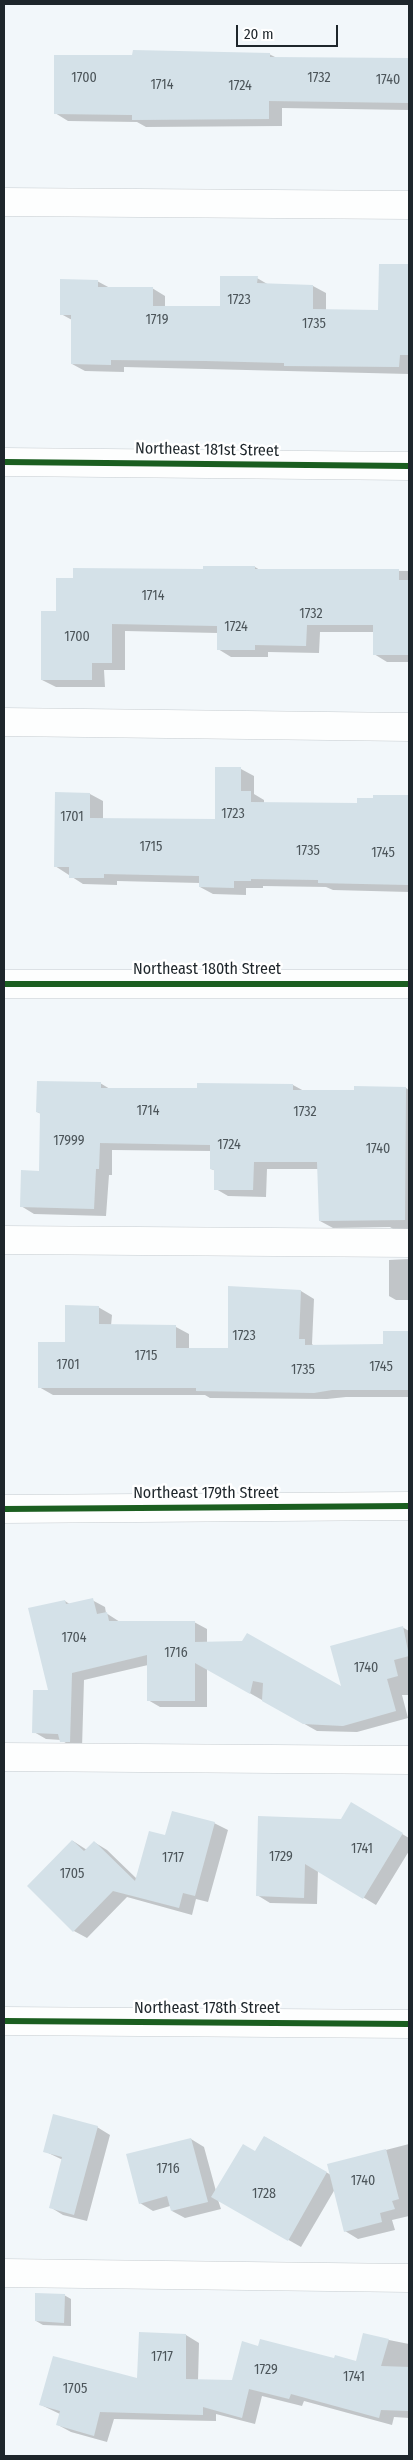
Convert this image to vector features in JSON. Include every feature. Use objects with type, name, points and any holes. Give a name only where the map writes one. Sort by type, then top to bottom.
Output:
[{"type":"street","points":[[4,202],[409,205]]},
{"type":"street","name":"Northeast 181st Street","points":[[4,462],[409,466]]},
{"type":"street","points":[[4,722],[409,727]]},
{"type":"street","name":"Northeast 180th Street","points":[[4,984],[409,984]]},
{"type":"street","points":[[4,1240],[409,1243]]},
{"type":"street","name":"Northeast 179th Street","points":[[4,1509],[409,1506]]},
{"type":"street","points":[[4,1757],[409,1760]]},
{"type":"street","name":"Northeast 178th Street","points":[[4,2021],[409,2024]]},
{"type":"street","points":[[4,2273],[409,2278]]},
{"type":"building","points":[[133,50],[270,53],[270,57],[409,58],[409,103],[269,101],[269,119],[132,120],[132,115],[54,114],[54,55],[132,55]]},
{"type":"building","points":[[379,264],[409,264],[409,355],[400,355],[399,367],[284,366],[284,363],[111,360],[111,365],[71,364],[71,315],[60,315],[60,279],[98,280],[98,287],[153,287],[153,306],[220,306],[220,276],[258,276],[257,283],[313,285],[313,309],[378,310]]},
{"type":"building","points":[[203,566],[255,566],[255,569],[399,569],[399,580],[409,580],[409,655],[373,655],[373,625],[307,625],[306,646],[255,645],[255,650],[217,650],[217,626],[112,624],[112,663],[92,663],[92,680],[41,680],[41,611],[56,611],[56,578],[73,578],[73,568],[203,569]]},
{"type":"building","points":[[215,767],[241,767],[241,791],[251,791],[251,802],[357,803],[357,798],[373,798],[373,795],[409,795],[408,885],[318,883],[318,880],[251,879],[251,881],[234,881],[234,888],[199,887],[199,876],[104,874],[104,878],[69,878],[69,867],[54,867],[55,792],[90,793],[90,818],[215,819]]},
{"type":"building","points":[[37,1081],[101,1082],[101,1088],[197,1088],[197,1083],[293,1084],[293,1090],[354,1090],[354,1086],[406,1087],[405,1220],[319,1221],[317,1162],[254,1162],[253,1190],[214,1190],[214,1170],[210,1169],[210,1145],[100,1143],[99,1169],[96,1169],[94,1209],[20,1207],[21,1170],[39,1171],[40,1113],[36,1112]]},
{"type":"building","points":[[228,1286],[301,1290],[299,1339],[305,1339],[305,1345],[383,1344],[383,1331],[409,1331],[409,1390],[332,1390],[314,1393],[196,1391],[196,1388],[38,1388],[38,1342],[65,1342],[65,1305],[99,1306],[99,1324],[176,1325],[176,1348],[228,1348]]},
{"type":"building","points":[[93,1598],[97,1614],[107,1612],[109,1621],[195,1621],[195,1642],[242,1641],[247,1633],[341,1686],[330,1646],[403,1626],[409,1656],[394,1660],[398,1676],[387,1679],[396,1711],[343,1726],[303,1724],[262,1701],[263,1683],[253,1681],[250,1694],[195,1663],[195,1701],[147,1701],[147,1655],[72,1673],[70,1742],[60,1742],[58,1734],[32,1733],[33,1690],[48,1690],[28,1608],[65,1600],[66,1604]]},
{"type":"building","points":[[351,1802],[403,1833],[363,1899],[305,1864],[304,1898],[256,1896],[258,1816],[341,1819]]},
{"type":"building","points":[[172,1811],[215,1822],[195,1896],[183,1893],[179,1908],[113,1891],[73,1932],[27,1886],[72,1840],[84,1851],[94,1841],[135,1881],[149,1831],[165,1835]]},
{"type":"building","points":[[53,2114],[98,2126],[74,2215],[49,2208],[62,2157],[43,2152]]},
{"type":"building","points":[[264,2136],[327,2172],[288,2241],[211,2197],[243,2144],[255,2151]]},
{"type":"building","points":[[191,2138],[208,2202],[171,2211],[167,2196],[139,2204],[126,2154]]},
{"type":"building","points":[[386,2149],[399,2199],[392,2201],[395,2209],[380,2213],[382,2222],[344,2232],[327,2164]]},
{"type":"building","points":[[35,2293],[65,2294],[64,2323],[35,2321]]},
{"type":"building","points":[[139,2332],[186,2334],[186,2379],[232,2380],[242,2341],[258,2346],[260,2339],[334,2358],[335,2355],[356,2361],[363,2333],[389,2339],[381,2366],[409,2367],[409,2411],[381,2410],[379,2418],[291,2394],[289,2399],[249,2389],[242,2418],[203,2407],[203,2415],[100,2412],[94,2436],[56,2425],[60,2411],[39,2405],[53,2356],[137,2378]]},
{"type":"cycle path","points":[[4,462],[409,466]]},
{"type":"cycle path","points":[[4,984],[409,984]]},
{"type":"cycle path","points":[[4,1509],[409,1506]]},
{"type":"cycle path","points":[[4,2021],[409,2024]]}]
